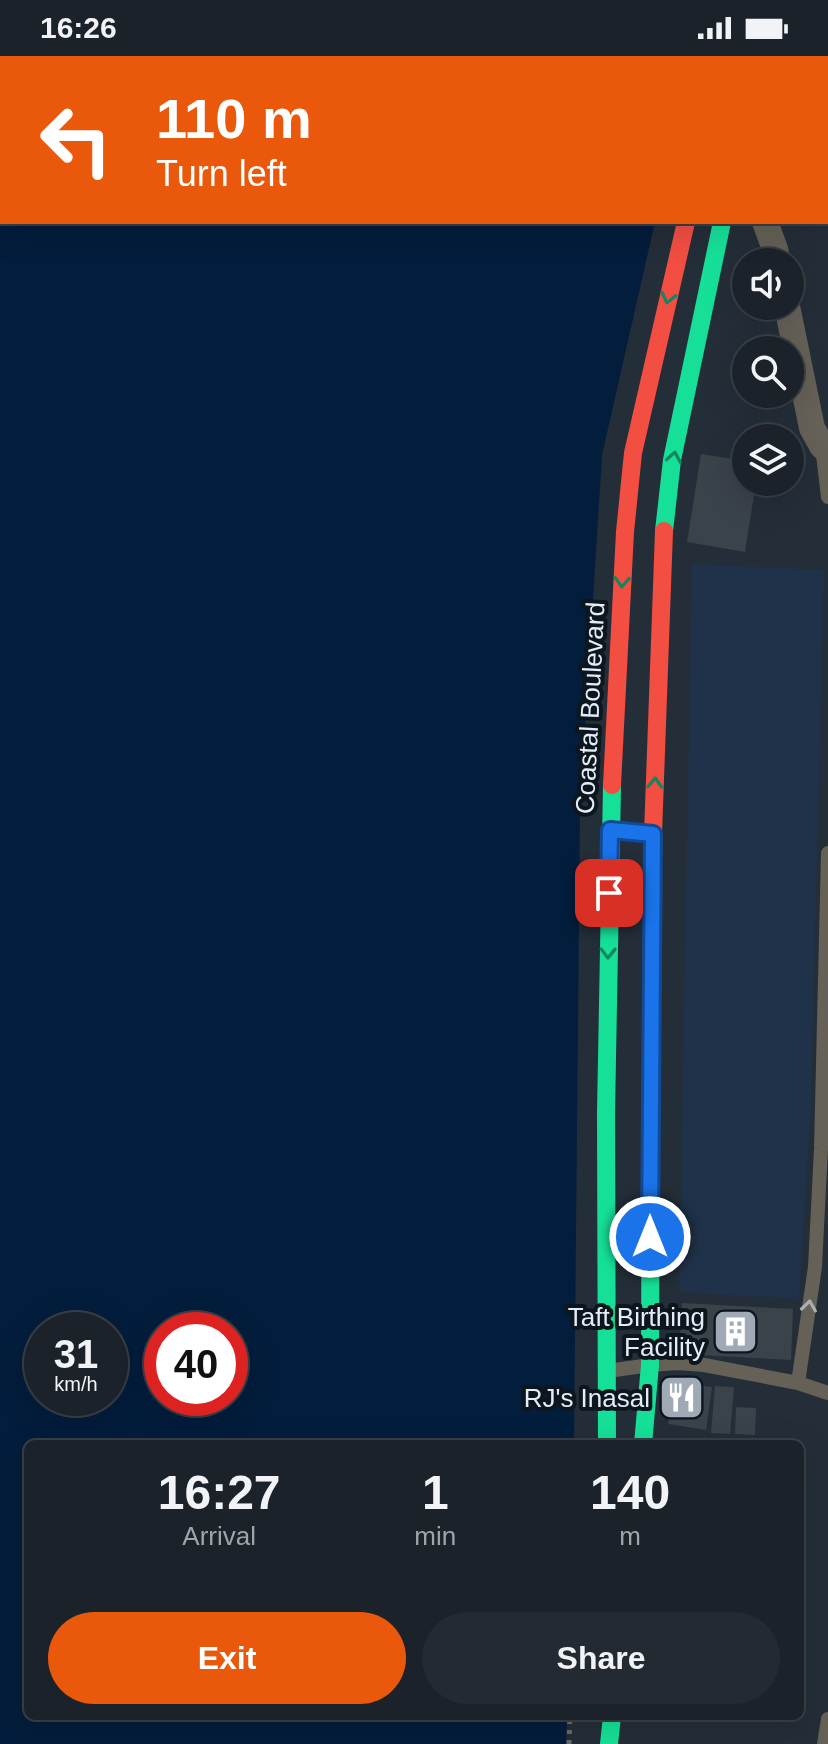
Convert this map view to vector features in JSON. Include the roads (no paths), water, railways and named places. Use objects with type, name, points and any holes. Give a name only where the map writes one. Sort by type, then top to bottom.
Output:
[{"type":"street","name":"Coastal Boulevard","points":[[643,1440],[650,1365],[628,1111],[631,832],[644,533],[672,460],[693,270],[686,224]]},
{"type":"street","name":"Coastal Boulevard","points":[[607,1440],[607,1371],[628,1111],[631,832],[644,533],[633,453],[693,270],[721,224]]},
{"type":"street","points":[[766,224],[773,248]]},
{"type":"street","points":[[790,320],[812,428],[825,448]]},
{"type":"street","points":[[609,1744],[612,1720]]},
{"type":"lane","points":[[825,448],[828,497]]},
{"type":"lane","points":[[798,1383],[815,1267],[828,853]]},
{"type":"lane","points":[[607,1371],[678,1363],[704,1365],[798,1383],[828,1393]]},
{"type":"lane","points":[[824,1744],[828,1719]]},
{"type":"place","name":"Taft Birthing Facility","points":[[736,1332]]},
{"type":"place","name":"RJ's Inasal","points":[[681,1398]]}]
